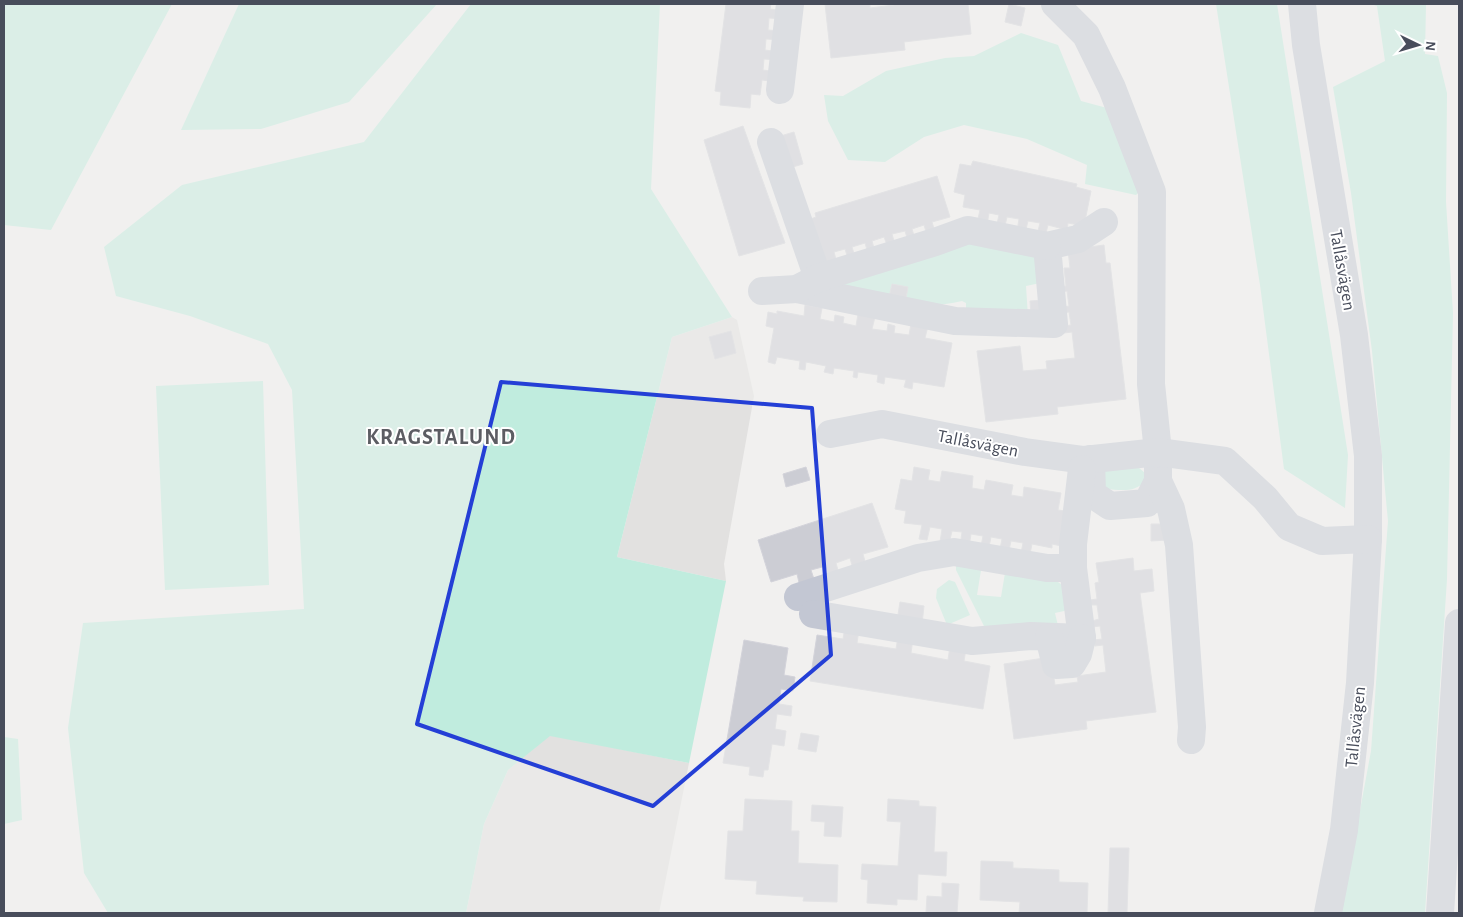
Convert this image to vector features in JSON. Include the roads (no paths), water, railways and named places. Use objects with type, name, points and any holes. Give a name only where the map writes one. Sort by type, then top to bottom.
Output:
[{"type":"street","points":[[780,90],[790,4]]},
{"type":"street","points":[[1055,4],[1086,35],[1112,88],[1152,192],[1151,384],[1158,452],[1158,481],[1171,509],[1179,545],[1192,727],[1191,740]]},
{"type":"street","name":"Tallåsvägen","points":[[1302,4],[1306,45],[1354,335],[1368,456],[1368,539],[1360,683],[1344,830],[1328,913]]},
{"type":"street","points":[[770,142],[808,283]]},
{"type":"street","points":[[762,291],[808,283],[968,230],[1047,246],[1078,239],[1104,222]]},
{"type":"street","points":[[808,283],[955,321],[1054,324],[1047,246]]},
{"type":"street","name":"Tallåsvägen","points":[[830,434],[882,424],[1025,452],[1087,460],[1158,452],[1224,461],[1265,498],[1289,527],[1322,540],[1368,539]]},
{"type":"street","points":[[1087,460],[1092,494],[1110,506],[1147,503],[1158,481]]},
{"type":"street","points":[[1073,568],[1047,568],[954,552],[918,558],[806,606],[972,640],[1031,636],[1082,638],[1073,568],[1073,544],[1087,460]]},
{"type":"street","points":[[1440,913],[1459,623]]},
{"type":"district","name":"KRAGSTALUND","points":[[441,436]]}]
